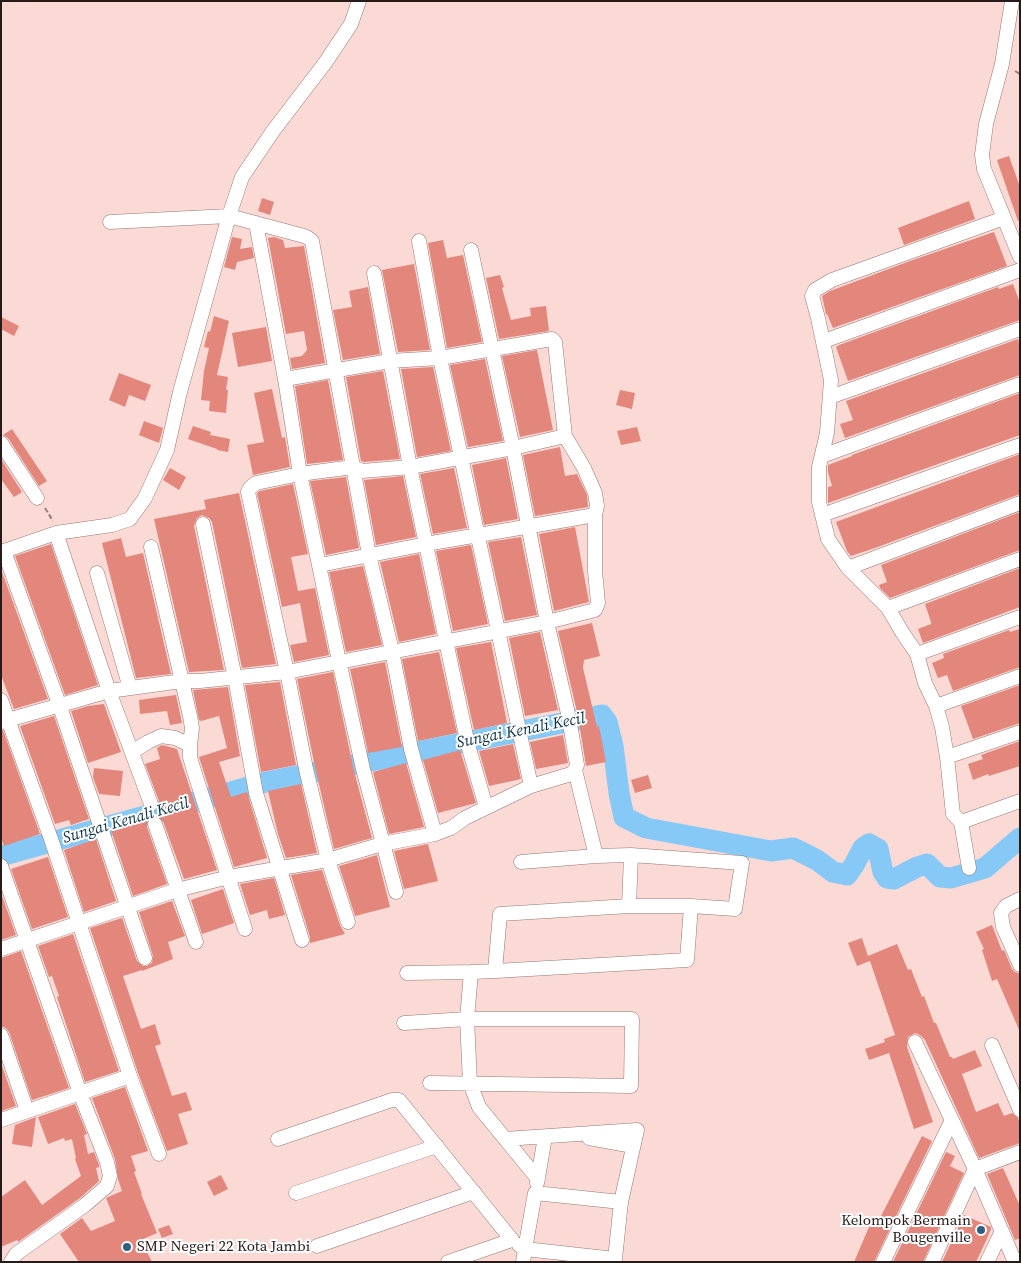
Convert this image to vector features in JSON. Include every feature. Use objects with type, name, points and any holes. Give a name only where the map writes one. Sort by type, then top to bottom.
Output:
[{"type":"street","points":[[145,958],[58,704],[2,551],[56,533],[112,525],[130,519],[145,498],[167,450],[180,392],[229,216],[242,177],[272,131],[325,63],[351,24],[359,1]]},
{"type":"street","points":[[1012,1],[1002,64],[986,124],[982,155],[984,168],[1020,257]]},
{"type":"street","points":[[110,222],[229,216],[304,236],[312,242],[370,555],[412,752],[435,834]]},
{"type":"street","points":[[969,868],[962,822],[953,814],[947,757],[936,706],[925,682],[917,654],[888,608],[848,568],[828,539],[819,502],[819,467],[827,433],[831,380],[824,341],[812,296],[819,288],[832,280],[1004,218]]},
{"type":"street","points":[[256,223],[285,379],[300,474],[320,565],[338,662],[382,844],[396,892]]},
{"type":"street","points":[[419,241],[440,358],[531,786]]},
{"type":"street","points":[[1,949],[177,890],[280,867],[328,860],[382,844],[435,834],[451,828],[465,818],[531,786],[571,774],[575,770],[577,765],[570,721],[547,622],[472,250]]},
{"type":"street","points":[[824,341],[1020,270]]},
{"type":"street","points":[[374,273],[410,467],[446,641],[467,740],[486,807]]},
{"type":"street","points":[[830,397],[1020,329]]},
{"type":"street","points":[[5,721],[58,704],[109,691],[182,681],[200,682],[287,672],[547,622],[595,610],[598,603],[595,571],[595,515],[597,506],[592,483],[565,436],[555,342],[553,339],[440,358],[390,361],[285,379]]},
{"type":"street","points":[[822,456],[1020,384]]},
{"type":"street","points":[[348,922],[328,860],[308,774],[248,492],[256,483],[300,474],[353,466],[362,471],[410,467],[513,448],[565,436]]},
{"type":"street","points":[[1,443],[37,498]]},
{"type":"street","points":[[822,515],[1020,445]]},
{"type":"street","points":[[848,568],[1020,503]]},
{"type":"street","points":[[320,565],[426,544],[595,515]]},
{"type":"street","points":[[203,524],[235,678],[255,787],[302,940]]},
{"type":"street","points":[[56,533],[109,691],[152,804]]},
{"type":"street","points":[[151,547],[192,728],[190,745],[192,764],[230,877],[245,929]]},
{"type":"street","points":[[888,608],[1020,560]]},
{"type":"street","points":[[98,573],[130,688]]},
{"type":"street","points":[[917,654],[1020,617]]},
{"type":"street","points":[[936,706],[1020,676]]},
{"type":"street","points":[[1,700],[5,721],[53,844],[130,1076],[159,1154]]},
{"type":"street","points":[[947,757],[1020,732]]},
{"type":"street","points":[[132,752],[161,736],[175,738],[190,745]]},
{"type":"street","points":[[575,770],[596,856]]},
{"type":"street","points":[[962,822],[1020,801]]},
{"type":"street","points":[[155,824],[196,942]]},
{"type":"street","points":[[629,906],[632,855]]},
{"type":"street","points":[[495,971],[500,914],[629,906],[691,906],[735,909],[742,862],[632,855],[521,862]]},
{"type":"street","points":[[1,866],[110,1176],[107,1186],[85,1205],[16,1254],[11,1262]]},
{"type":"street","points":[[1020,899],[1006,906],[1002,913],[1003,927],[1020,965]]},
{"type":"street","points":[[407,973],[495,971],[687,960],[691,906]]},
{"type":"street","points":[[471,972],[467,1019],[470,1083],[478,1107],[538,1179]]},
{"type":"street","points":[[404,1023],[467,1019],[632,1019],[631,1086],[430,1083]]},
{"type":"street","points":[[1,1035],[27,1111]]},
{"type":"street","points":[[915,1042],[951,1122],[975,1169],[1015,1262]]},
{"type":"street","points":[[992,1045],[1020,1110]]},
{"type":"street","points":[[1,1120],[130,1076]]},
{"type":"street","points":[[278,1139],[392,1100],[399,1100],[524,1255],[615,1259],[621,1202],[637,1130],[506,1139]]},
{"type":"street","points":[[883,1262],[951,1122]]},
{"type":"street","points":[[524,1255],[545,1137]]},
{"type":"street","points":[[296,1193],[437,1146]]},
{"type":"street","points":[[932,1262],[975,1169],[1020,1152]]},
{"type":"street","points":[[318,1246],[474,1192]]},
{"type":"street","points":[[536,1193],[621,1202]]},
{"type":"street","points":[[987,1262],[1002,1231]]},
{"type":"street","points":[[448,1262],[512,1240]]},
{"type":"path","points":[[37,498],[51,516],[56,533]]},
{"type":"building","points":[[1009,156],[1020,187],[1020,220],[1018,221],[997,160]]},
{"type":"building","points":[[262,198],[274,202],[270,215],[258,211]]},
{"type":"building","points":[[969,201],[975,219],[904,245],[898,228]]},
{"type":"building","points":[[994,232],[1007,266],[833,328],[826,314],[822,296],[830,291]]},
{"type":"building","points":[[232,237],[242,239],[240,249],[252,247],[254,258],[237,262],[235,270],[224,267]]},
{"type":"building","points":[[274,237],[283,240],[285,248],[304,246],[325,363],[292,369],[290,358],[302,356],[307,350],[304,331],[286,334],[268,238]]},
{"type":"building","points":[[443,240],[447,258],[463,255],[482,342],[447,348],[428,243]]},
{"type":"building","points":[[414,264],[430,350],[398,352],[382,270]]},
{"type":"building","points":[[500,275],[511,320],[531,316],[530,308],[546,306],[549,331],[499,339],[486,278]]},
{"type":"building","points":[[1013,284],[1020,303],[1020,320],[848,381],[836,347],[839,345],[998,287],[999,289]]},
{"type":"building","points":[[368,287],[380,354],[343,360],[333,310],[352,307],[349,291]]},
{"type":"building","points":[[214,316],[229,321],[217,375],[228,377],[226,413],[209,411],[210,401],[201,400],[209,348],[204,347]]},
{"type":"building","points":[[1,317],[19,326],[14,336],[1,329]]},
{"type":"building","points":[[266,327],[272,361],[238,367],[232,333]]},
{"type":"building","points":[[1018,339],[1020,345],[1020,375],[845,438],[840,424],[853,420],[846,401]]},
{"type":"building","points":[[537,350],[553,430],[520,437],[502,356]]},
{"type":"building","points":[[485,359],[503,441],[468,447],[450,365]]},
{"type":"building","points":[[433,367],[451,451],[417,457],[401,369]]},
{"type":"building","points":[[383,371],[400,459],[364,462],[361,461],[346,377]]},
{"type":"building","points":[[119,373],[151,385],[145,401],[129,395],[125,407],[109,400]]},
{"type":"building","points":[[328,380],[343,460],[307,464],[295,386]]},
{"type":"building","points":[[272,389],[282,438],[285,437],[290,467],[253,475],[247,445],[264,442],[254,393]]},
{"type":"building","points":[[620,390],[635,393],[632,409],[616,405]]},
{"type":"building","points":[[1020,393],[1020,435],[828,503],[828,487],[832,486],[828,465]]},
{"type":"building","points":[[144,421],[163,428],[159,443],[139,435]]},
{"type":"building","points":[[193,426],[211,432],[210,435],[230,439],[228,452],[188,439]]},
{"type":"building","points":[[637,427],[641,441],[621,445],[617,431]]},
{"type":"building","points":[[12,429],[47,481],[39,486],[8,438],[3,435]]},
{"type":"building","points":[[560,447],[565,476],[577,474],[587,495],[588,507],[535,516],[523,455]]},
{"type":"building","points":[[1020,454],[1020,494],[851,556],[847,551],[836,522]]},
{"type":"building","points":[[506,458],[518,519],[484,525],[472,465]]},
{"type":"building","points":[[1,459],[22,492],[14,497],[1,479]]},
{"type":"building","points":[[170,468],[186,477],[179,490],[163,480]]},
{"type":"building","points":[[454,468],[467,528],[433,534],[420,474]]},
{"type":"building","points":[[403,476],[416,537],[376,545],[364,480]]},
{"type":"building","points":[[346,477],[359,548],[326,555],[310,481]]},
{"type":"building","points":[[293,484],[308,554],[291,557],[298,591],[315,588],[329,655],[294,662],[290,645],[307,642],[300,603],[282,607],[257,493]]},
{"type":"building","points":[[239,493],[276,664],[242,668],[212,522],[209,518],[202,515],[197,518],[194,526],[224,670],[189,672],[154,519],[206,509],[204,500]]},
{"type":"building","points":[[1020,512],[1020,550],[890,598],[880,588],[879,585],[887,582],[881,565]]},
{"type":"building","points":[[575,527],[589,602],[554,611],[539,534]]},
{"type":"building","points":[[521,537],[537,615],[505,621],[488,542]]},
{"type":"building","points":[[121,538],[126,557],[143,553],[171,674],[136,678],[102,543]]},
{"type":"building","points":[[51,544],[98,685],[65,695],[15,556]]},
{"type":"building","points":[[471,545],[488,624],[453,631],[436,551]]},
{"type":"building","points":[[419,554],[436,634],[399,642],[380,562]]},
{"type":"building","points":[[363,566],[382,645],[346,652],[329,572]]},
{"type":"building","points":[[1020,568],[1020,607],[923,643],[918,629],[931,624],[925,604]]},
{"type":"building","points":[[1,569],[48,699],[14,709],[1,675]]},
{"type":"building","points":[[592,623],[600,656],[584,660],[583,668],[597,727],[599,726],[606,762],[586,766],[578,716],[558,631]]},
{"type":"building","points":[[1020,629],[1020,667],[953,691],[947,675],[938,678],[932,663],[944,658],[943,654],[1009,630],[1010,632]]},
{"type":"building","points":[[540,632],[558,710],[525,716],[509,638]]},
{"type":"building","points":[[491,642],[507,723],[474,730],[456,648]]},
{"type":"building","points":[[439,652],[457,733],[418,741],[402,659]]},
{"type":"building","points":[[385,662],[402,747],[368,753],[350,669]]},
{"type":"building","points":[[333,672],[354,771],[372,838],[334,849],[297,679]]},
{"type":"building","points":[[280,682],[296,765],[261,772],[245,685]]},
{"type":"building","points":[[1020,685],[1020,723],[973,739],[961,706]]},
{"type":"building","points":[[228,687],[240,756],[219,762],[231,797],[247,792],[267,858],[234,867],[199,757],[227,748],[219,716],[199,720],[193,690]]},
{"type":"building","points":[[176,695],[182,723],[170,725],[167,711],[140,714],[139,700]]},
{"type":"building","points":[[104,704],[121,752],[88,763],[71,711]]},
{"type":"building","points":[[54,716],[89,819],[71,825],[69,820],[55,824],[20,726]]},
{"type":"building","points":[[3,730],[40,834],[4,846],[1,838],[1,731]]},
{"type":"building","points":[[563,735],[568,763],[536,769],[530,742]]},
{"type":"building","points":[[1020,741],[1020,766],[973,780],[968,764],[983,759],[981,755]]},
{"type":"building","points":[[513,744],[521,779],[489,786],[479,751]]},
{"type":"building","points":[[162,745],[177,749],[217,870],[184,879],[163,821],[156,815],[159,814],[159,801],[145,764],[160,759],[157,748]]},
{"type":"building","points":[[460,750],[476,803],[438,813],[423,760]]},
{"type":"building","points":[[406,763],[424,827],[389,834],[373,772]]},
{"type":"building","points":[[94,768],[123,771],[120,796],[99,794],[93,777]]},
{"type":"building","points":[[648,775],[652,788],[635,793],[631,780]]},
{"type":"building","points":[[301,784],[317,853],[286,858],[268,791]]},
{"type":"building","points":[[149,818],[147,827],[167,884],[133,896],[111,830]]},
{"type":"building","points":[[96,839],[116,901],[84,912],[64,850]]},
{"type":"building","points":[[428,844],[438,881],[404,889],[394,851]]},
{"type":"building","points":[[377,855],[390,907],[355,916],[339,866]]},
{"type":"building","points":[[48,857],[68,917],[32,929],[11,869]]},
{"type":"building","points":[[322,870],[340,925],[345,934],[310,943],[310,937],[291,875]]},
{"type":"building","points":[[274,878],[285,915],[269,919],[267,910],[250,915],[240,884]]},
{"type":"building","points":[[223,889],[234,923],[202,934],[191,900]]},
{"type":"building","points":[[1,893],[16,935],[1,940]]},
{"type":"building","points":[[172,901],[185,936],[168,942],[173,959],[123,976],[141,1029],[155,1024],[161,1044],[155,1046],[172,1096],[186,1092],[192,1110],[178,1114],[188,1144],[167,1151],[138,1073],[90,928],[122,918],[137,961],[143,966],[147,966],[152,963],[153,956],[139,912]]},
{"type":"building","points":[[992,925],[1002,951],[1004,950],[1012,969],[1020,974],[1020,1032],[997,979],[992,981],[982,950],[984,949],[976,932]]},
{"type":"building","points":[[73,934],[119,1071],[85,1082],[57,997],[59,996],[52,976],[49,977],[38,946]]},
{"type":"building","points":[[862,938],[868,956],[897,944],[908,970],[911,969],[922,997],[924,996],[950,1057],[953,1059],[975,1050],[982,1066],[962,1074],[976,1112],[998,1103],[1004,1116],[1012,1113],[1018,1118],[1020,1123],[1020,1143],[979,1158],[925,1040],[915,1033],[908,1037],[907,1047],[933,1122],[914,1129],[889,1053],[869,1060],[865,1049],[885,1042],[884,1039],[895,1035],[870,961],[857,966],[848,943]]},
{"type":"building","points":[[21,951],[69,1088],[32,1100],[9,1032],[1,1026],[1,958]]},
{"type":"building","points":[[1,1063],[16,1106],[1,1111]]},
{"type":"building","points":[[125,1087],[148,1151],[131,1156],[141,1194],[157,1233],[141,1240],[152,1262],[79,1262],[60,1234],[82,1218],[91,1231],[115,1221],[106,1198],[122,1191],[115,1159],[92,1098]]},
{"type":"building","points":[[75,1104],[87,1134],[84,1135],[88,1154],[94,1152],[99,1165],[96,1168],[99,1181],[80,1198],[18,1242],[17,1240],[1,1247],[1,1197],[25,1180],[42,1205],[81,1176],[75,1159],[72,1139],[65,1141],[64,1138],[48,1144],[38,1117]]},
{"type":"building","points":[[36,1117],[32,1147],[12,1144],[15,1125]]},
{"type":"building","points":[[922,1136],[932,1141],[874,1262],[854,1262],[872,1220],[878,1222]]},
{"type":"building","points":[[946,1152],[955,1156],[950,1166],[964,1173],[923,1262],[893,1262]]},
{"type":"building","points":[[1003,1168],[1020,1206],[1020,1238],[1015,1240],[987,1174]]},
{"type":"building","points":[[221,1175],[228,1189],[214,1196],[207,1182]]},
{"type":"building","points":[[964,1215],[991,1227],[986,1241],[976,1262],[942,1262]]},
{"type":"building","points":[[169,1225],[173,1234],[162,1238],[158,1229]]},
{"type":"waterway","name":"Sungai Kenali Kecil","points":[[1,856],[266,782],[602,715],[607,722],[613,746],[624,817],[646,828],[771,851],[793,848],[817,860],[833,872],[847,875],[863,848],[869,844],[878,849],[883,872],[887,878],[894,879],[927,864],[940,877],[951,878],[985,868],[1020,838]]},
{"type":"place","name":"Kelompok Bermain Bougenville","points":[[981,1230]]},
{"type":"place","name":"SMP Negeri 22 Kota Jambi","points":[[127,1247]]}]
